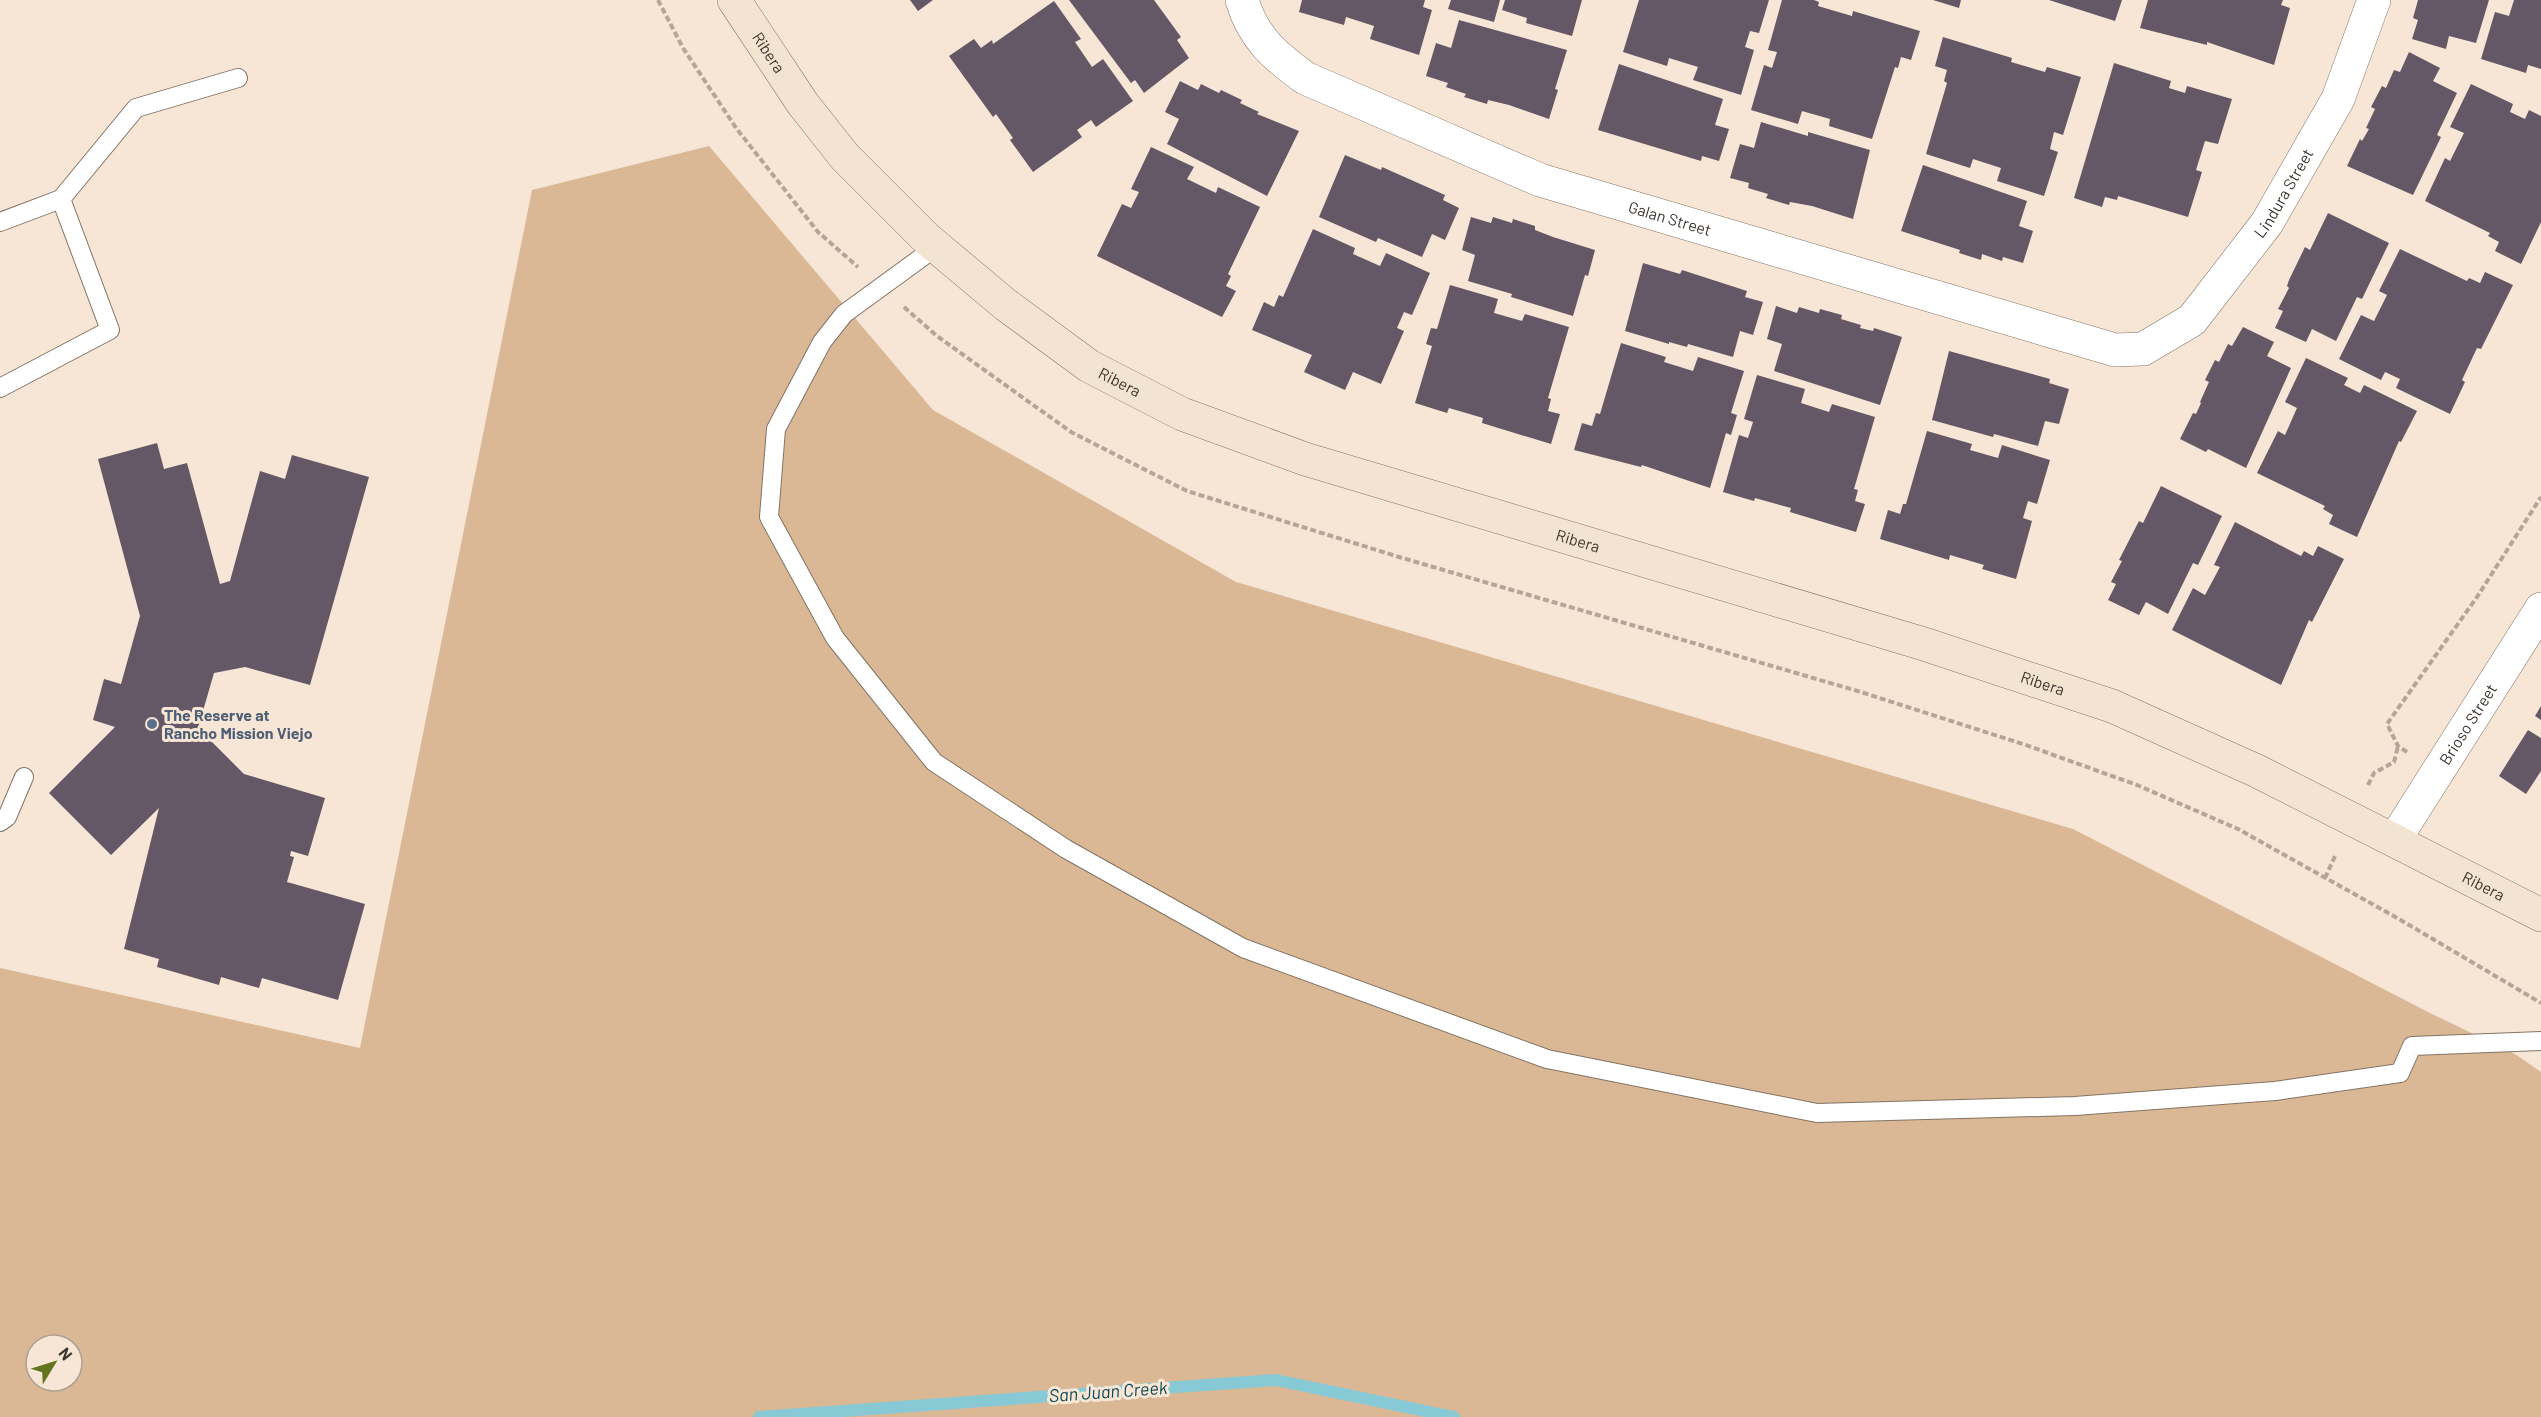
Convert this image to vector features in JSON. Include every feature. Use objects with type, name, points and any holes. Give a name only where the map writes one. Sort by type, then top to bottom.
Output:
[{"type":"street","name":"Ribera","points":[[734,0],[803,104],[845,157],[936,247],[1006,305],[1089,366],[1182,414],[1305,459],[1924,644],[2112,706],[2257,771],[2541,915]]},
{"type":"street","name":"Galan Street","points":[[1242,0],[1248,19],[1272,53],[1305,78],[1540,180],[2115,350],[2143,349]]},
{"type":"street","name":"Lindura Street","points":[[2143,349],[2192,320],[2267,223],[2338,99],[2374,0]]},
{"type":"street","name":"Brioso Street","points":[[2395,839],[2541,609]]},
{"type":"lane","points":[[0,222],[61,199],[136,108],[238,78]]},
{"type":"lane","points":[[0,388],[110,330],[61,199]]},
{"type":"lane","points":[[936,247],[844,314],[822,342],[777,429],[769,517],[835,638],[934,762],[1066,849],[1243,948],[1547,1059],[1817,1113],[2074,1106],[2274,1091],[2400,1073],[2412,1046],[2541,1041]]},
{"type":"lane","points":[[0,822],[7,817],[24,777]]},
{"type":"path","points":[[2438,771],[2398,746],[2387,724],[2477,597],[2541,496]]},
{"type":"shaded area","points":[[709,146],[933,410],[1236,582],[2073,829],[2428,1012],[2515,1054],[2541,1072],[2541,1417],[0,1417],[0,968],[360,1048],[532,190]]},
{"type":"building","points":[[910,0],[933,0],[918,11]]},
{"type":"building","points":[[1069,0],[1154,0],[1181,37],[1177,40],[1189,58],[1144,93],[1135,80],[1131,83]]},
{"type":"building","points":[[1302,0],[1425,0],[1423,7],[1432,10],[1419,55],[1370,39],[1374,26],[1346,17],[1344,25],[1299,12]]},
{"type":"building","points":[[1451,0],[1500,0],[1494,22],[1448,9]]},
{"type":"building","points":[[1505,0],[1582,0],[1572,36],[1526,23],[1527,18],[1502,10]]},
{"type":"building","points":[[1639,0],[1769,0],[1759,33],[1750,31],[1745,47],[1754,50],[1741,95],[1693,80],[1698,67],[1669,58],[1667,66],[1623,52]]},
{"type":"building","points":[[1782,0],[1814,0],[1819,2],[1818,6],[1852,16],[1853,11],[1920,31],[1911,60],[1901,57],[1898,68],[1895,67],[1872,139],[1829,126],[1830,119],[1802,111],[1798,124],[1751,110],[1764,65],[1772,68],[1777,52],[1768,50]]},
{"type":"building","points":[[1933,0],[1961,0],[1959,8]]},
{"type":"building","points":[[2049,0],[2122,0],[2115,21]]},
{"type":"building","points":[[2148,0],[2283,0],[2281,5],[2290,8],[2274,65],[2207,42],[2207,45],[2140,28]]},
{"type":"building","points":[[2418,0],[2489,0],[2476,43],[2449,36],[2446,49],[2412,39],[2418,20],[2413,18]]},
{"type":"building","points":[[2514,0],[2541,0],[2541,69],[2528,65],[2526,73],[2481,59],[2495,12],[2509,16]]},
{"type":"building","points":[[1054,1],[1081,39],[1075,42],[1092,67],[1103,59],[1133,101],[1096,127],[1091,120],[1077,130],[1082,137],[1033,172],[1010,140],[1013,138],[996,114],[993,117],[949,56],[974,39],[981,48],[992,40],[993,44]]},
{"type":"building","points":[[1459,20],[1567,50],[1549,119],[1509,105],[1488,100],[1487,104],[1464,97],[1466,94],[1446,87],[1448,83],[1426,76],[1436,43],[1451,48]]},
{"type":"building","points":[[1943,37],[2012,58],[2011,62],[2045,72],[2047,67],[2081,77],[2063,135],[2054,132],[2050,149],[2058,152],[2044,196],[1997,181],[2001,168],[1973,159],[1970,168],[1926,154],[1947,83],[1944,81],[1947,70],[1935,66]]},
{"type":"building","points":[[2409,52],[2440,68],[2433,81],[2457,93],[2437,135],[2441,137],[2413,195],[2347,166],[2360,139],[2362,141],[2369,129],[2366,128],[2375,109],[2371,107],[2382,86],[2386,88],[2394,70],[2400,72]]},
{"type":"building","points":[[2114,63],[2171,81],[2169,88],[2185,93],[2187,86],[2232,99],[2218,144],[2205,141],[2196,170],[2202,172],[2188,217],[2118,196],[2117,200],[2105,197],[2102,207],[2074,198]]},
{"type":"building","points":[[1619,64],[1723,99],[1715,125],[1729,129],[1719,161],[1702,156],[1701,161],[1598,130]]},
{"type":"building","points":[[1180,81],[1198,90],[1201,84],[1219,93],[1221,90],[1242,100],[1240,103],[1259,112],[1257,114],[1299,131],[1267,196],[1167,144],[1179,119],[1165,112]]},
{"type":"building","points":[[2471,84],[2513,104],[2510,112],[2525,119],[2529,110],[2541,116],[2541,222],[2521,264],[2495,251],[2499,242],[2488,236],[2490,233],[2425,201],[2445,158],[2450,161],[2464,133],[2450,127]]},
{"type":"building","points":[[1761,122],[1808,136],[1808,132],[1870,150],[1853,219],[1812,206],[1790,202],[1789,205],[1766,198],[1768,194],[1748,188],[1749,183],[1730,178],[1740,144],[1754,148]]},
{"type":"building","points":[[1151,147],[1194,167],[1187,179],[1216,193],[1218,187],[1260,207],[1228,274],[1231,276],[1226,286],[1236,291],[1222,317],[1097,256],[1122,204],[1131,208],[1139,192],[1131,189]]},
{"type":"building","points":[[1345,155],[1381,170],[1382,167],[1445,195],[1443,200],[1459,208],[1445,240],[1432,234],[1422,257],[1378,238],[1376,242],[1319,217]]},
{"type":"building","points":[[1923,165],[2027,201],[2019,226],[2033,231],[2023,263],[2003,257],[2002,261],[1982,254],[1981,260],[1959,253],[1960,250],[1901,231]]},
{"type":"building","points":[[2328,213],[2389,243],[2362,299],[2357,297],[2336,341],[2312,329],[2306,342],[2275,328],[2283,311],[2278,309],[2305,247],[2310,250]]},
{"type":"building","points":[[1471,217],[1491,223],[1493,217],[1512,223],[1513,219],[1535,226],[1535,230],[1553,237],[1595,250],[1573,316],[1468,281],[1475,255],[1462,250]]},
{"type":"building","points":[[1313,229],[1355,248],[1353,254],[1380,266],[1386,253],[1430,273],[1412,315],[1404,312],[1397,328],[1404,331],[1381,384],[1353,372],[1345,390],[1304,372],[1312,355],[1252,330],[1264,302],[1274,307],[1279,295],[1283,297]]},
{"type":"building","points":[[2400,249],[2467,281],[2469,278],[2480,283],[2485,272],[2513,285],[2481,349],[2477,348],[2450,414],[2396,388],[2400,379],[2385,372],[2381,380],[2339,359],[2361,315],[2374,321],[2387,295],[2379,291]]},
{"type":"building","points":[[1643,263],[1680,274],[1682,270],[1747,291],[1745,297],[1763,302],[1753,335],[1740,331],[1733,357],[1688,344],[1687,347],[1669,342],[1669,344],[1625,331]]},
{"type":"building","points":[[1450,285],[1498,299],[1494,313],[1522,321],[1525,314],[1569,327],[1548,398],[1551,399],[1548,411],[1560,414],[1551,444],[1482,423],[1483,418],[1449,408],[1447,413],[1415,403],[1432,346],[1426,344],[1431,328],[1437,329]]},
{"type":"building","points":[[1776,306],[1797,313],[1799,307],[1819,313],[1820,309],[1842,315],[1841,319],[1861,325],[1860,328],[1873,331],[1874,328],[1902,337],[1880,405],[1774,371],[1782,344],[1767,339]]},
{"type":"building","points":[[2243,327],[2274,342],[2267,356],[2291,368],[2246,468],[2208,449],[2206,452],[2180,439],[2193,413],[2196,414],[2201,403],[2209,382],[2205,380],[2215,360],[2219,362],[2228,344],[2232,346]]},
{"type":"building","points":[[1621,343],[1666,357],[1664,362],[1693,371],[1698,357],[1744,371],[1731,413],[1737,415],[1731,435],[1726,433],[1710,488],[1642,465],[1641,467],[1574,450],[1582,423],[1592,426],[1596,413],[1600,414]]},
{"type":"building","points":[[1949,351],[2050,379],[2049,383],[2069,389],[2059,424],[2045,421],[2038,446],[1994,434],[1993,437],[1932,420]]},
{"type":"building","points":[[2306,358],[2348,378],[2344,385],[2360,393],[2364,385],[2417,411],[2401,442],[2399,441],[2357,537],[2329,524],[2333,515],[2323,509],[2325,506],[2257,473],[2278,431],[2285,435],[2297,408],[2285,402]]},
{"type":"building","points":[[1757,375],[1805,389],[1801,403],[1829,412],[1832,404],[1875,417],[1854,489],[1858,490],[1855,501],[1865,504],[1856,532],[1790,512],[1791,508],[1723,492],[1739,435],[1748,438],[1753,422],[1744,419]]},
{"type":"building","points":[[1927,431],[1972,444],[1970,450],[1998,458],[2002,445],[2050,460],[2037,504],[2028,501],[2023,518],[2032,521],[2016,579],[1982,569],[1984,565],[1950,555],[1949,560],[1880,539],[1888,510],[1900,514],[1903,504],[1906,504]]},
{"type":"building","name":"The Reserve at Rancho Mission Viejo","points":[[157,443],[164,469],[187,463],[220,584],[230,581],[260,471],[285,479],[292,455],[369,477],[310,685],[245,667],[214,673],[198,728],[244,774],[325,798],[308,856],[291,851],[290,856],[294,857],[287,882],[365,904],[338,1000],[262,978],[259,988],[221,977],[219,985],[157,967],[159,959],[124,949],[159,808],[111,855],[49,793],[115,727],[93,720],[104,679],[121,684],[140,616],[98,459]]},
{"type":"building","points":[[2161,486],[2222,516],[2198,565],[2193,563],[2168,614],[2146,602],[2139,615],[2108,600],[2116,584],[2111,582],[2122,561],[2119,560],[2139,521],[2143,523]]},
{"type":"building","points":[[2235,522],[2301,556],[2304,551],[2313,556],[2318,546],[2344,559],[2312,622],[2309,620],[2281,685],[2172,630],[2193,588],[2205,595],[2220,567],[2214,565]]},
{"type":"building","points":[[2541,706],[2541,720],[2535,716]]},
{"type":"building","points":[[2528,730],[2541,738],[2541,771],[2526,794],[2499,776]]},
{"type":"waterway","name":"San Juan Creek","points":[[759,1417],[1276,1380],[1454,1417]]},
{"type":"place","name":"The Reserve at Rancho Mission Viejo","points":[[152,724]]}]
